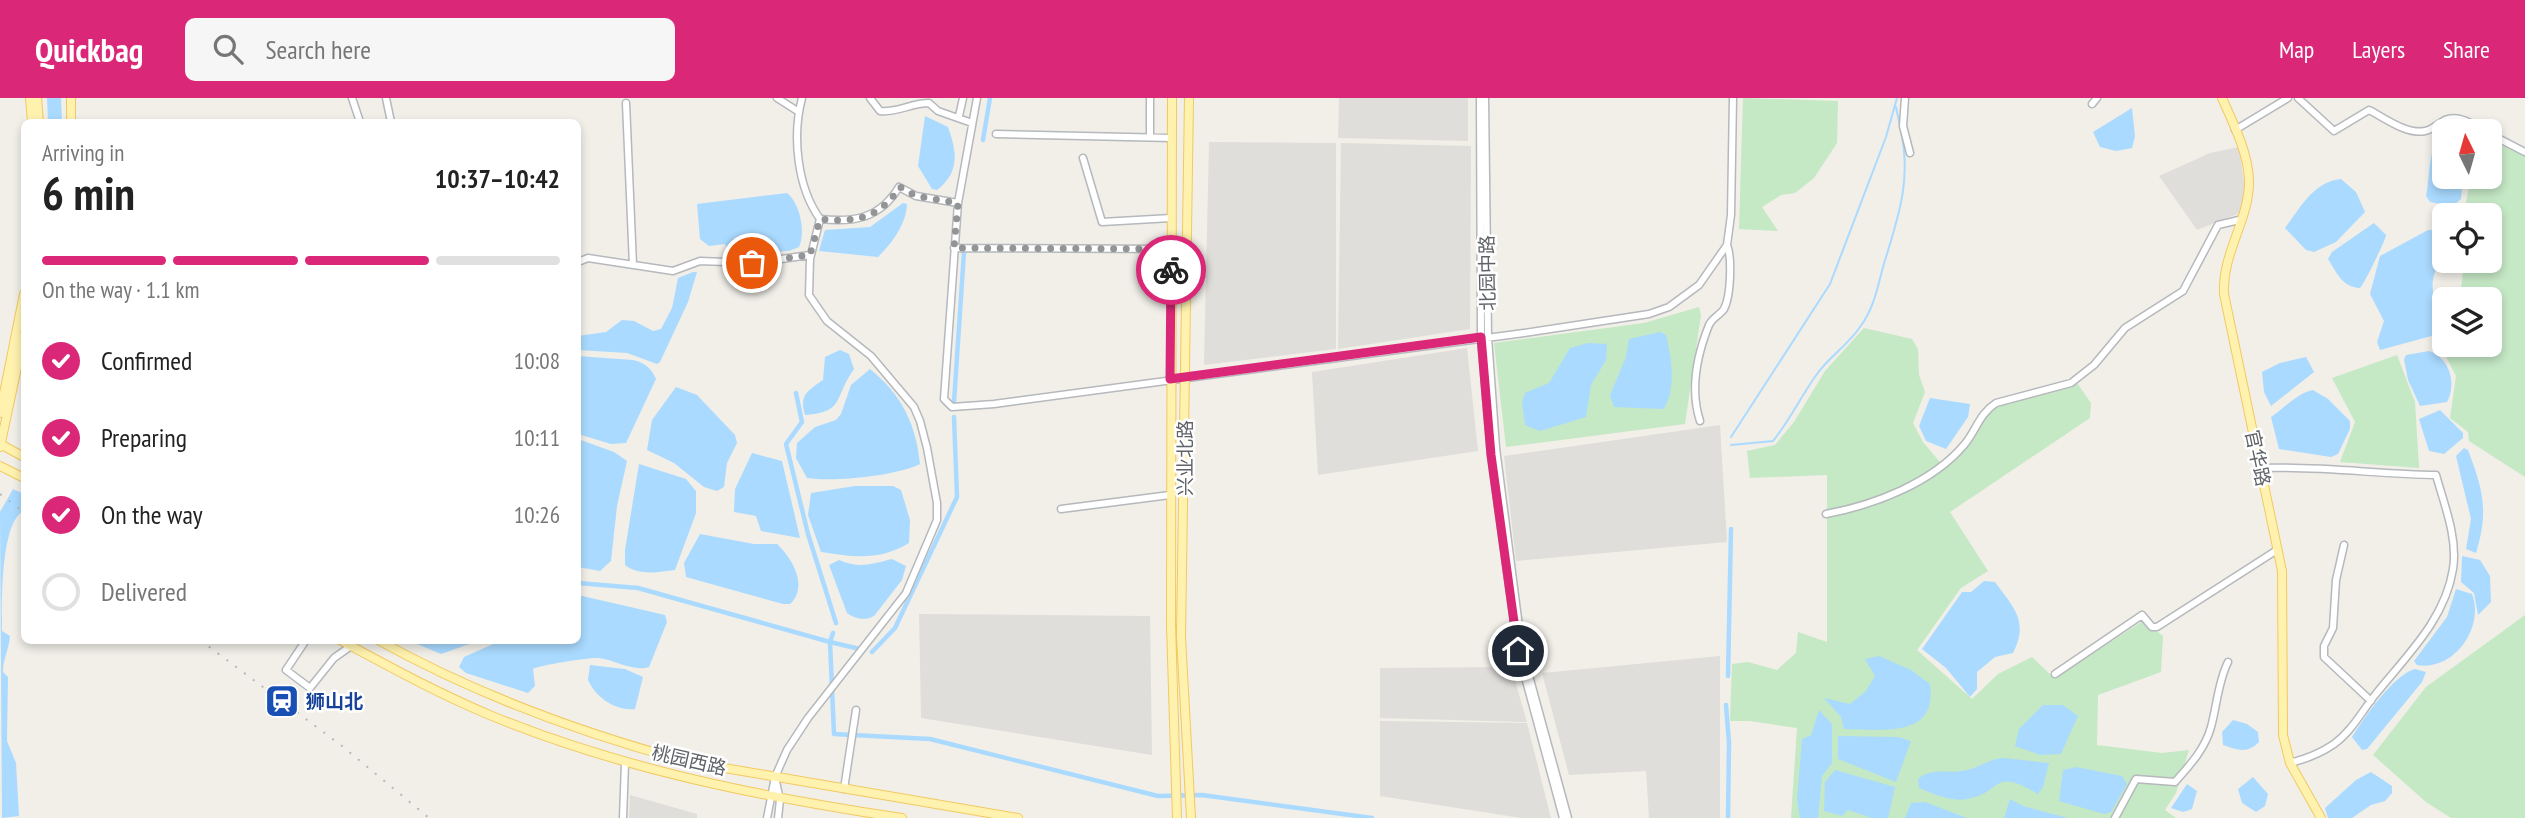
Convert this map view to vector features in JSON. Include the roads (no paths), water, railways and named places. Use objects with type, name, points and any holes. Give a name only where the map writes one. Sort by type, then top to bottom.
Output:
[{"type":"main road","points":[[30,98],[32,119]]},
{"type":"main road","points":[[37,98],[39,119]]},
{"type":"main road","points":[[71,98],[71,119]]},
{"type":"main road","name":"兴业北路","points":[[1172,98],[1170,495],[1177,808],[1175,818]]},
{"type":"main road","name":"兴业北路","points":[[1189,98],[1181,637],[1189,786],[1194,818]]},
{"type":"main road","name":"官华路","points":[[2222,98],[2235,130],[2249,180],[2227,257],[2224,294],[2282,571],[2283,735],[2290,763],[2321,818]]},
{"type":"main road","points":[[0,413],[21,309]]},
{"type":"main road","points":[[21,349],[0,445],[21,456]]},
{"type":"main road","points":[[0,466],[21,476]]},
{"type":"main road","name":"桃园西路","points":[[347,644],[491,716],[625,762],[769,798],[902,818]]},
{"type":"main road","name":"桃园西路","points":[[385,644],[430,669],[558,723],[689,762],[1018,818]]},
{"type":"street","points":[[352,98],[358,119]]},
{"type":"street","points":[[386,98],[390,119]]},
{"type":"street","points":[[777,98],[799,112]]},
{"type":"street","points":[[767,818],[775,777],[787,750],[823,699],[906,593],[937,520],[937,503],[920,421],[914,407],[871,356],[827,321],[809,295],[810,255],[820,219],[804,185],[799,163],[799,112],[802,98]]},
{"type":"street","points":[[870,98],[880,111],[891,112],[913,103],[929,103],[938,111],[959,116],[972,123]]},
{"type":"street","points":[[959,116],[963,98]]},
{"type":"street","points":[[977,98],[958,203],[954,248],[944,399],[946,405],[952,407],[995,404],[1649,314],[1669,307],[1699,285],[1727,245],[1731,215],[1733,98]]},
{"type":"street","points":[[1150,98],[1150,137]]},
{"type":"street","name":"北园中路","points":[[1482,98],[1484,337],[1491,455],[1518,651],[1563,818]]},
{"type":"street","points":[[1905,98],[1903,126],[1910,153]]},
{"type":"street","points":[[2235,130],[2288,98]]},
{"type":"street","points":[[2298,98],[2334,131],[2369,110],[2402,127],[2426,131],[2432,127]]},
{"type":"street","points":[[625,103],[633,265]]},
{"type":"street","points":[[996,134],[1172,138]]},
{"type":"street","points":[[2502,140],[2525,152]]},
{"type":"street","points":[[1083,158],[1102,222],[1171,218]]},
{"type":"street","points":[[820,219],[839,221],[866,218],[889,204],[900,187],[916,196],[958,203]]},
{"type":"street","points":[[1826,514],[1878,501],[1922,480],[1961,448],[1986,409],[1996,402],[2071,383],[2094,365],[2125,328],[2183,291],[2218,225],[2239,220]]},
{"type":"street","points":[[1700,421],[1693,390],[1710,322],[1724,309],[1732,256],[1727,245]]},
{"type":"street","points":[[954,248],[1171,249]]},
{"type":"street","points":[[581,261],[588,258],[673,271],[700,261],[752,263],[810,255]]},
{"type":"street","name":"北园中路","points":[[1484,337],[1522,650],[1568,818]]},
{"type":"street","points":[[2260,468],[2303,467],[2381,474],[2436,474],[2449,519],[2454,550],[2453,569],[2444,601],[2418,645],[2349,731],[2334,744],[2305,759],[2290,763]]},
{"type":"street","points":[[1061,509],[1170,495]]},
{"type":"street","points":[[2344,545],[2336,580],[2333,628],[2324,646],[2324,657],[2371,701]]},
{"type":"street","points":[[2055,674],[2142,615],[2152,627],[2157,627],[2277,550]]},
{"type":"street","points":[[303,644],[286,670],[310,688],[334,658],[351,646]]},
{"type":"street","points":[[2115,818],[2136,779],[2175,782],[2200,754],[2211,729],[2222,674],[2228,662]]},
{"type":"street","points":[[844,789],[856,710]]},
{"type":"street","points":[[623,818],[625,762]]},
{"type":"street","points":[[775,777],[780,800],[778,818]]},
{"type":"water","points":[[47,98],[61,98],[62,119],[48,119]]},
{"type":"water","points":[[2132,108],[2135,136],[2132,148],[2116,151],[2100,147],[2093,132]]},
{"type":"water","points":[[925,116],[948,127],[955,153],[950,176],[937,190],[932,189],[918,166]]},
{"type":"water","points":[[2432,155],[2432,189],[2462,189],[2461,199],[2456,203],[2436,203],[2430,202],[2426,196]]},
{"type":"water","points":[[2341,179],[2356,192],[2365,212],[2336,242],[2314,252],[2306,250],[2285,228],[2315,190]]},
{"type":"water","points":[[787,193],[792,198],[800,218],[802,234],[799,247],[789,251],[730,254],[725,244],[709,246],[700,239],[697,204]]},
{"type":"water","points":[[903,203],[907,204],[901,226],[878,257],[819,251],[825,230],[870,227]]},
{"type":"water","points":[[2374,223],[2386,235],[2362,285],[2360,288],[2354,287],[2341,278],[2328,259],[2332,252]]},
{"type":"water","points":[[2432,230],[2432,273],[2436,273],[2432,287],[2432,336],[2380,350],[2377,342],[2384,321],[2370,294],[2380,256]]},
{"type":"water","points":[[697,272],[688,302],[660,362],[657,364],[627,353],[581,350],[581,336],[606,332],[622,320],[634,321],[653,331],[661,329],[672,308],[678,278]]},
{"type":"water","points":[[1660,332],[1666,335],[1672,373],[1668,401],[1664,409],[1614,407],[1610,395],[1626,357],[1629,339]]},
{"type":"water","points":[[1588,343],[1607,344],[1606,360],[1591,385],[1586,417],[1540,431],[1525,425],[1522,402],[1525,393],[1549,383],[1570,348]]},
{"type":"water","points":[[840,350],[849,354],[854,369],[837,402],[827,411],[805,415],[804,398],[823,380],[825,357]]},
{"type":"water","points":[[2429,351],[2432,352],[2432,357],[2442,359],[2450,372],[2451,380],[2447,402],[2420,406],[2408,380],[2404,359],[2406,355]]},
{"type":"water","points":[[581,356],[637,361],[647,366],[656,379],[626,443],[611,444],[581,435]]},
{"type":"water","points":[[2306,357],[2314,372],[2271,406],[2264,392],[2262,372],[2280,363]]},
{"type":"water","points":[[870,369],[891,389],[905,411],[915,436],[920,464],[896,472],[865,477],[807,478],[796,458],[797,443],[815,427],[836,420],[841,414],[851,385]]},
{"type":"water","points":[[676,387],[697,395],[735,435],[737,443],[727,463],[724,487],[717,491],[704,487],[674,463],[647,450],[652,420]]},
{"type":"water","points":[[2313,390],[2328,399],[2350,421],[2350,429],[2338,454],[2331,457],[2279,449],[2271,417],[2297,397]]},
{"type":"water","points":[[1930,398],[1970,404],[1968,417],[1946,449],[1926,441],[1919,426]]},
{"type":"water","points":[[2440,410],[2463,433],[2463,438],[2444,454],[2429,451],[2419,419]]},
{"type":"water","points":[[581,440],[614,452],[627,461],[617,506],[611,561],[600,571],[581,568]]},
{"type":"water","points":[[2464,448],[2468,450],[2481,489],[2482,525],[2476,553],[2466,549],[2471,519],[2456,456]]},
{"type":"water","points":[[752,453],[782,461],[800,538],[761,531],[756,516],[734,512],[735,489]]},
{"type":"water","points":[[639,464],[686,479],[696,491],[696,513],[675,570],[642,572],[625,565]]},
{"type":"water","points":[[855,486],[893,486],[901,490],[910,520],[909,543],[877,555],[855,556],[821,552],[808,515],[811,493]]},
{"type":"water","points":[[13,489],[21,493],[21,514],[10,530],[6,547],[2,631],[10,636],[3,672],[8,677],[7,741],[16,763],[19,816],[2,818],[0,512]]},
{"type":"water","points":[[700,534],[754,544],[777,544],[796,572],[796,597],[790,604],[783,604],[686,577],[684,563]]},
{"type":"water","points":[[2462,556],[2480,560],[2490,576],[2491,602],[2478,615],[2474,593],[2461,582]]},
{"type":"water","points":[[892,559],[906,566],[902,580],[874,616],[860,619],[847,613],[829,565],[839,560],[859,565]]},
{"type":"water","points":[[1984,581],[1995,582],[2013,607],[2020,632],[2013,653],[1995,657],[1977,672],[1977,689],[1970,697],[1946,668],[1922,649],[1962,592],[1971,592]]},
{"type":"water","points":[[2456,589],[2472,594],[2475,607],[2470,633],[2454,654],[2443,662],[2417,665],[2414,661],[2447,617]]},
{"type":"water","points":[[581,596],[665,615],[667,622],[649,667],[630,667],[599,658],[545,665],[533,669],[535,686],[528,693],[466,673],[459,667],[464,657],[493,644],[581,644]]},
{"type":"water","points":[[417,644],[469,644],[441,654]]},
{"type":"water","points":[[1879,656],[1911,670],[1930,684],[1930,702],[1925,715],[1916,723],[1889,730],[1844,729],[1841,717],[1824,698],[1850,704],[1866,691],[1875,676],[1865,659]]},
{"type":"water","points":[[590,665],[625,669],[643,677],[635,709],[621,708],[601,698],[588,680]]},
{"type":"water","points":[[2415,669],[2426,672],[2422,682],[2367,749],[2362,750],[2352,737],[2357,729],[2389,688]]},
{"type":"water","points":[[2043,705],[2063,705],[2078,716],[2061,754],[2040,755],[2015,746],[2019,729]]},
{"type":"water","points":[[1819,710],[1832,724],[1832,763],[1822,776],[1818,818],[1800,818],[1797,800],[1802,739],[1811,735]]},
{"type":"water","points":[[2233,720],[2247,724],[2258,732],[2259,742],[2255,746],[2246,750],[2223,745],[2222,732]]},
{"type":"water","points":[[1838,736],[1898,737],[1911,741],[1896,782],[1838,759]]},
{"type":"water","points":[[2003,758],[2049,763],[2043,787],[2038,794],[2012,782],[1998,784],[1978,796],[1961,800],[1942,797],[1919,788],[1918,779],[1924,775],[1967,770]]},
{"type":"water","points":[[2076,767],[2122,776],[2127,784],[2111,812],[2104,814],[2059,801],[2063,770]]},
{"type":"water","points":[[1835,770],[1895,787],[1888,818],[1872,818],[1848,810],[1842,816],[1824,811],[1825,782]]},
{"type":"water","points":[[2371,772],[2392,786],[2392,793],[2385,801],[2371,805],[2352,818],[2328,818],[2325,808],[2356,780]]},
{"type":"water","points":[[2253,777],[2268,794],[2265,806],[2256,812],[2242,803],[2238,789]]},
{"type":"water","points":[[2187,784],[2197,791],[2192,809],[2183,812],[2171,808]]},
{"type":"water","points":[[2010,799],[2023,806],[2068,818],[2004,818]]},
{"type":"water","points":[[1925,802],[1967,818],[1905,818],[1911,803]]},
{"type":"waterway","points":[[983,140],[990,98]]},
{"type":"waterway","points":[[1731,437],[1830,284],[1886,137],[1897,98]]},
{"type":"waterway","points":[[1896,107],[1900,126]]},
{"type":"waterway","points":[[1731,445],[1773,441],[1817,374],[1855,333],[1869,313],[1901,201],[1905,168],[1901,132]]},
{"type":"waterway","points":[[954,402],[964,252]]},
{"type":"waterway","points":[[796,393],[802,422],[786,444],[808,534],[836,623]]},
{"type":"waterway","points":[[872,652],[895,628],[957,497],[954,417]]},
{"type":"waterway","points":[[1728,676],[1731,529]]},
{"type":"waterway","points":[[581,583],[638,588],[830,642],[834,734],[930,739],[1158,796],[1202,795],[1372,818]]},
{"type":"waterway","points":[[833,633],[830,642],[860,649]]},
{"type":"waterway","points":[[1726,705],[1729,743],[1728,818]]},
{"type":"railway","points":[[0,494],[21,510]]},
{"type":"railway","points":[[205,644],[342,746],[429,818]]},
{"type":"place","name":"狮山北","points":[[282,701]]}]
